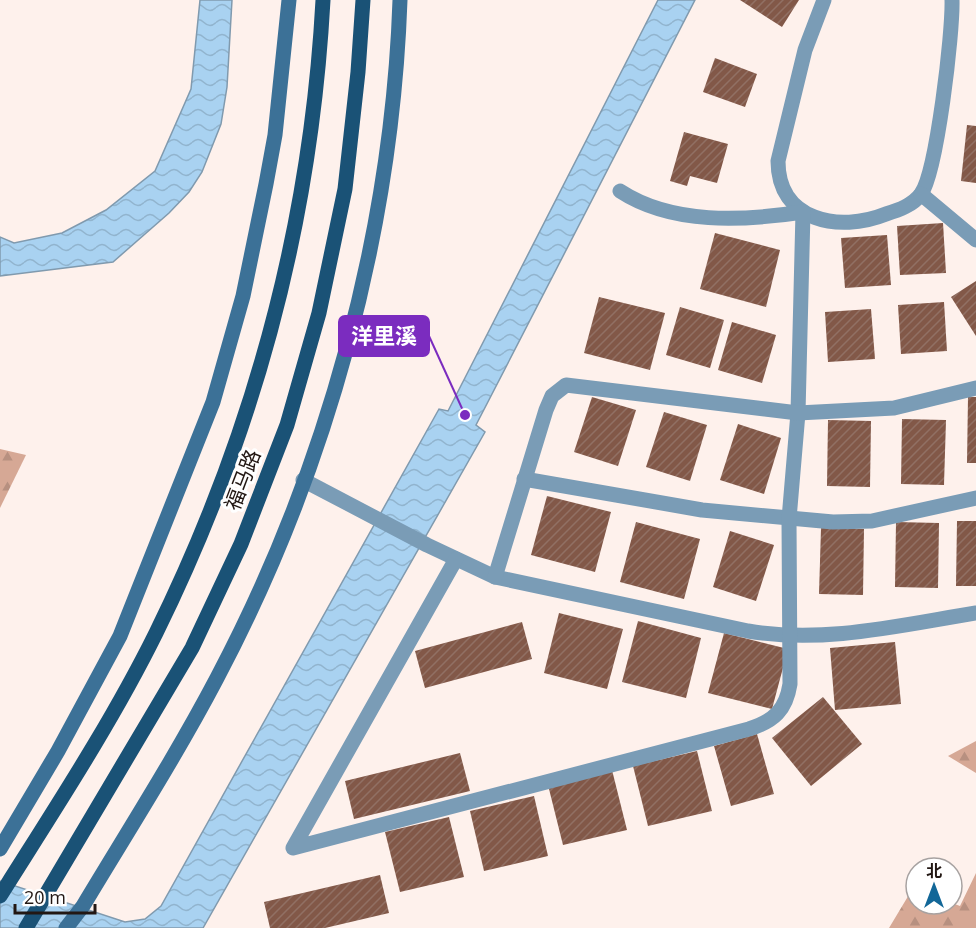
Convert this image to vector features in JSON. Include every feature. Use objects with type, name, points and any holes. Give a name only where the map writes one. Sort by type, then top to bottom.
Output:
[{"type":"main road","points":[[0,849],[58,751],[120,636],[213,402],[243,296],[266,184],[275,135],[289,0]]},
{"type":"main road","name":"福马路","points":[[4,890],[103,728],[156,634],[227,471],[264,359],[293,243],[313,125],[323,0]]},
{"type":"main road","name":"福马路","points":[[27,928],[192,648],[241,544],[287,425],[319,313],[345,189],[358,72],[363,0]]},
{"type":"main road","points":[[66,928],[83,906],[216,679],[250,609],[303,480],[353,319],[373,231],[388,134],[400,0]]},
{"type":"street","points":[[456,559],[293,848],[767,723],[777,715],[788,695],[789,519],[798,413],[803,212],[783,190],[778,177],[778,161],[805,51],[824,0]]},
{"type":"street","points":[[620,191],[650,208],[672,213],[756,218],[803,212],[836,223],[874,219],[913,203],[929,180],[950,44],[952,0]]},
{"type":"street","points":[[921,194],[976,240]]},
{"type":"street","points":[[495,577],[552,396],[566,385],[798,413],[894,408],[976,388]]},
{"type":"street","points":[[524,479],[702,510],[833,522],[872,520],[976,498]]},
{"type":"street","points":[[303,480],[427,545],[495,577],[748,631],[789,636],[854,633],[976,613]]},
{"type":"green space","points":[[0,449],[26,455],[0,508]]},
{"type":"green space","points":[[976,741],[976,773],[948,756]]},
{"type":"green space","points":[[976,873],[976,928],[889,928],[904,903],[904,916],[964,916],[964,898]]},
{"type":"water","points":[[200,0],[232,0],[227,87],[221,124],[202,172],[189,192],[169,213],[113,262],[0,276],[0,237],[14,243],[62,233],[106,210],[155,171],[191,89]]},
{"type":"water","points":[[658,0],[695,0],[476,425],[485,432],[203,928],[0,928],[0,881],[125,922],[145,919],[161,906],[439,409],[448,411]]},
{"type":"building","points":[[740,0],[799,0],[782,27]]},
{"type":"building","points":[[715,58],[757,74],[745,107],[703,92]]},
{"type":"building","points":[[967,125],[976,126],[976,183],[961,181]]},
{"type":"building","points":[[684,132],[728,144],[717,183],[690,176],[687,186],[670,181]]},
{"type":"building","points":[[943,223],[946,273],[900,275],[897,226]]},
{"type":"building","points":[[715,233],[780,250],[766,307],[700,289]]},
{"type":"building","points":[[887,235],[891,285],[845,288],[841,238]]},
{"type":"building","points":[[976,281],[976,336],[951,297]]},
{"type":"building","points":[[599,297],[665,313],[650,370],[584,353]]},
{"type":"building","points":[[944,302],[947,351],[901,354],[898,305]]},
{"type":"building","points":[[680,307],[724,320],[710,368],[666,355]]},
{"type":"building","points":[[871,309],[875,359],[828,362],[825,312]]},
{"type":"building","points":[[732,322],[776,335],[762,383],[718,370]]},
{"type":"building","points":[[592,397],[636,410],[618,466],[574,452]]},
{"type":"building","points":[[968,397],[976,397],[976,463],[967,463]]},
{"type":"building","points":[[664,412],[707,425],[690,481],[646,467]]},
{"type":"building","points":[[902,419],[946,420],[944,485],[901,484]]},
{"type":"building","points":[[828,420],[871,421],[870,487],[827,486]]},
{"type":"building","points":[[738,424],[781,438],[764,494],[720,480]]},
{"type":"building","points":[[547,496],[611,512],[595,572],[531,555]]},
{"type":"building","points":[[957,521],[976,521],[976,586],[956,586]]},
{"type":"building","points":[[636,522],[700,539],[684,599],[620,582]]},
{"type":"building","points":[[896,522],[939,523],[938,588],[895,587]]},
{"type":"building","points":[[821,528],[864,529],[863,595],[819,594]]},
{"type":"building","points":[[730,531],[774,545],[756,601],[713,587]]},
{"type":"building","points":[[559,613],[623,629],[607,689],[544,673]]},
{"type":"building","points":[[638,621],[701,638],[686,698],[622,682]]},
{"type":"building","points":[[522,622],[532,659],[425,688],[415,651]]},
{"type":"building","points":[[724,633],[788,649],[772,709],[708,693]]},
{"type":"building","points":[[895,642],[901,704],[835,710],[830,648]]},
{"type":"building","points":[[823,697],[862,744],[811,786],[772,738]]},
{"type":"building","points":[[757,734],[774,794],[731,806],[714,746]]},
{"type":"building","points":[[697,751],[712,811],[648,826],[633,766]]},
{"type":"building","points":[[460,753],[470,791],[354,819],[345,781]]},
{"type":"building","points":[[612,770],[627,830],[563,845],[548,785]]},
{"type":"building","points":[[534,796],[548,856],[484,871],[470,811]]},
{"type":"building","points":[[449,817],[464,877],[400,892],[385,832]]},
{"type":"building","points":[[380,875],[389,913],[325,928],[270,928],[264,902]]},
{"type":"place","name":"洋里溪","points":[[465,415]]}]
